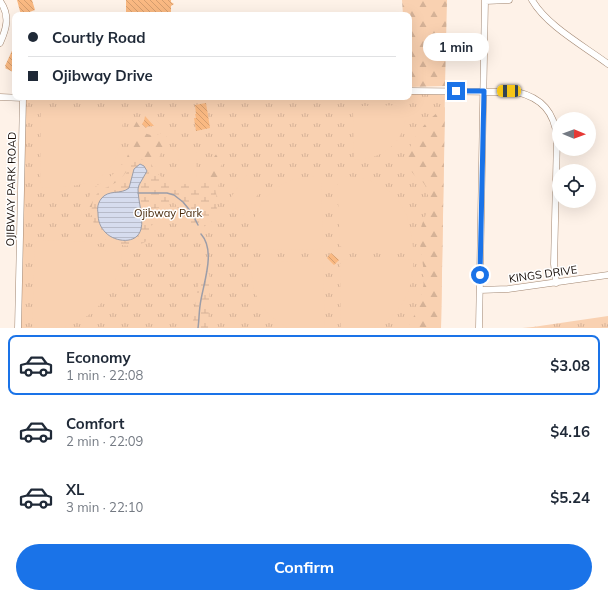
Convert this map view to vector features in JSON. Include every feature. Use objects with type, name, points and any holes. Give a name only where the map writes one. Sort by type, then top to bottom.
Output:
[{"type":"street","points":[[479,328],[485,1],[509,0]]},
{"type":"street","points":[[532,0],[539,10],[553,24],[608,64]]},
{"type":"street","points":[[0,1],[5,9],[7,20],[6,29],[0,43]]},
{"type":"street","points":[[412,91],[509,91],[526,94],[542,103],[553,119],[557,137],[554,264],[556,283]]},
{"type":"street","points":[[0,97],[12,98]]},
{"type":"street","name":"OJIBWAY PARK ROAD","points":[[18,328],[23,100]]},
{"type":"street","name":"KINGS DRIVE","points":[[480,290],[508,290],[608,275]]},
{"type":"green space","points":[[402,0],[447,0],[445,86],[412,87],[412,12],[403,12]]},
{"type":"green space","name":"Ojibway Park","points":[[445,90],[441,328],[19,328],[23,100],[412,100],[412,91]]},
{"type":"green space","points":[[406,105],[404,128],[394,145],[377,156],[354,160],[353,110],[357,106]]},
{"type":"green space","points":[[445,107],[441,328],[407,328],[421,298],[424,274],[420,237],[422,224],[429,202],[425,186],[410,169],[408,161],[409,152],[417,134],[424,125]]},
{"type":"green space","points":[[44,109],[123,110],[122,132],[119,149],[113,163],[105,173],[94,180],[79,185],[40,187],[41,112]]},
{"type":"green space","points":[[130,112],[144,133],[154,136],[166,131],[167,139],[154,169],[150,162],[131,162],[126,173],[119,180],[101,190],[92,216],[89,213],[88,199],[92,190],[118,170],[128,154],[131,136]]},
{"type":"green space","points":[[178,152],[196,152],[197,177],[179,177]]},
{"type":"green space","points":[[217,153],[225,158],[220,168],[217,205],[213,184],[207,181],[202,181],[187,184],[200,176]]},
{"type":"green space","points":[[136,159],[148,161],[159,175],[174,182],[188,184],[208,180],[211,182],[214,185],[217,199],[217,207],[213,220],[196,230],[173,202],[159,208],[148,209],[147,216],[153,228],[151,236],[145,242],[138,245],[119,245],[103,237],[95,228],[92,215],[92,204],[98,192],[123,179],[131,164]]},
{"type":"green space","points":[[247,174],[260,184],[262,182],[265,184],[243,216],[236,212],[237,210],[227,203]]},
{"type":"green space","points":[[321,176],[323,246],[319,249],[250,250],[250,239],[254,219],[264,200],[279,186],[289,181]]},
{"type":"green space","points":[[337,176],[349,176],[372,181],[391,193],[399,201],[405,211],[410,226],[413,248],[343,248],[340,246]]},
{"type":"green space","points":[[38,240],[90,242],[109,252],[122,252],[117,276],[112,288],[97,307],[78,322],[62,327],[32,328],[35,244]]},
{"type":"green space","points":[[413,259],[412,277],[407,294],[398,309],[392,315],[376,327],[341,328],[340,264],[343,260]]},
{"type":"green space","points":[[320,261],[323,264],[325,328],[288,328],[269,315],[254,291],[250,262]]},
{"type":"green space","points":[[207,271],[210,280],[208,328],[192,328],[198,286],[205,272]]},
{"type":"green space","points":[[608,316],[608,328],[522,328],[533,327]]},
{"type":"water","points":[[140,164],[144,166],[147,171],[138,189],[142,220],[141,229],[135,238],[131,240],[120,240],[110,236],[101,226],[98,216],[98,204],[107,194],[129,188],[134,169]]},
{"type":"building","points":[[17,0],[32,0],[35,10],[29,12],[20,12]]},
{"type":"building","points":[[126,0],[171,0],[174,4],[171,6],[171,12],[126,12]]},
{"type":"building","points":[[12,51],[12,72],[5,68]]},
{"type":"building","points":[[206,103],[210,128],[196,131],[194,118],[196,118],[195,105]]},
{"type":"building","points":[[145,116],[154,126],[148,126],[146,128],[142,124]]},
{"type":"building","points":[[331,253],[339,260],[334,265],[327,258]]},
{"type":"waterway","points":[[138,193],[167,193],[174,195],[183,202],[192,213],[198,225]]},
{"type":"waterway","points":[[198,328],[201,298],[208,259],[206,241],[201,234]]},
{"type":"route","points":[[456,91],[484,91],[480,275]]}]
